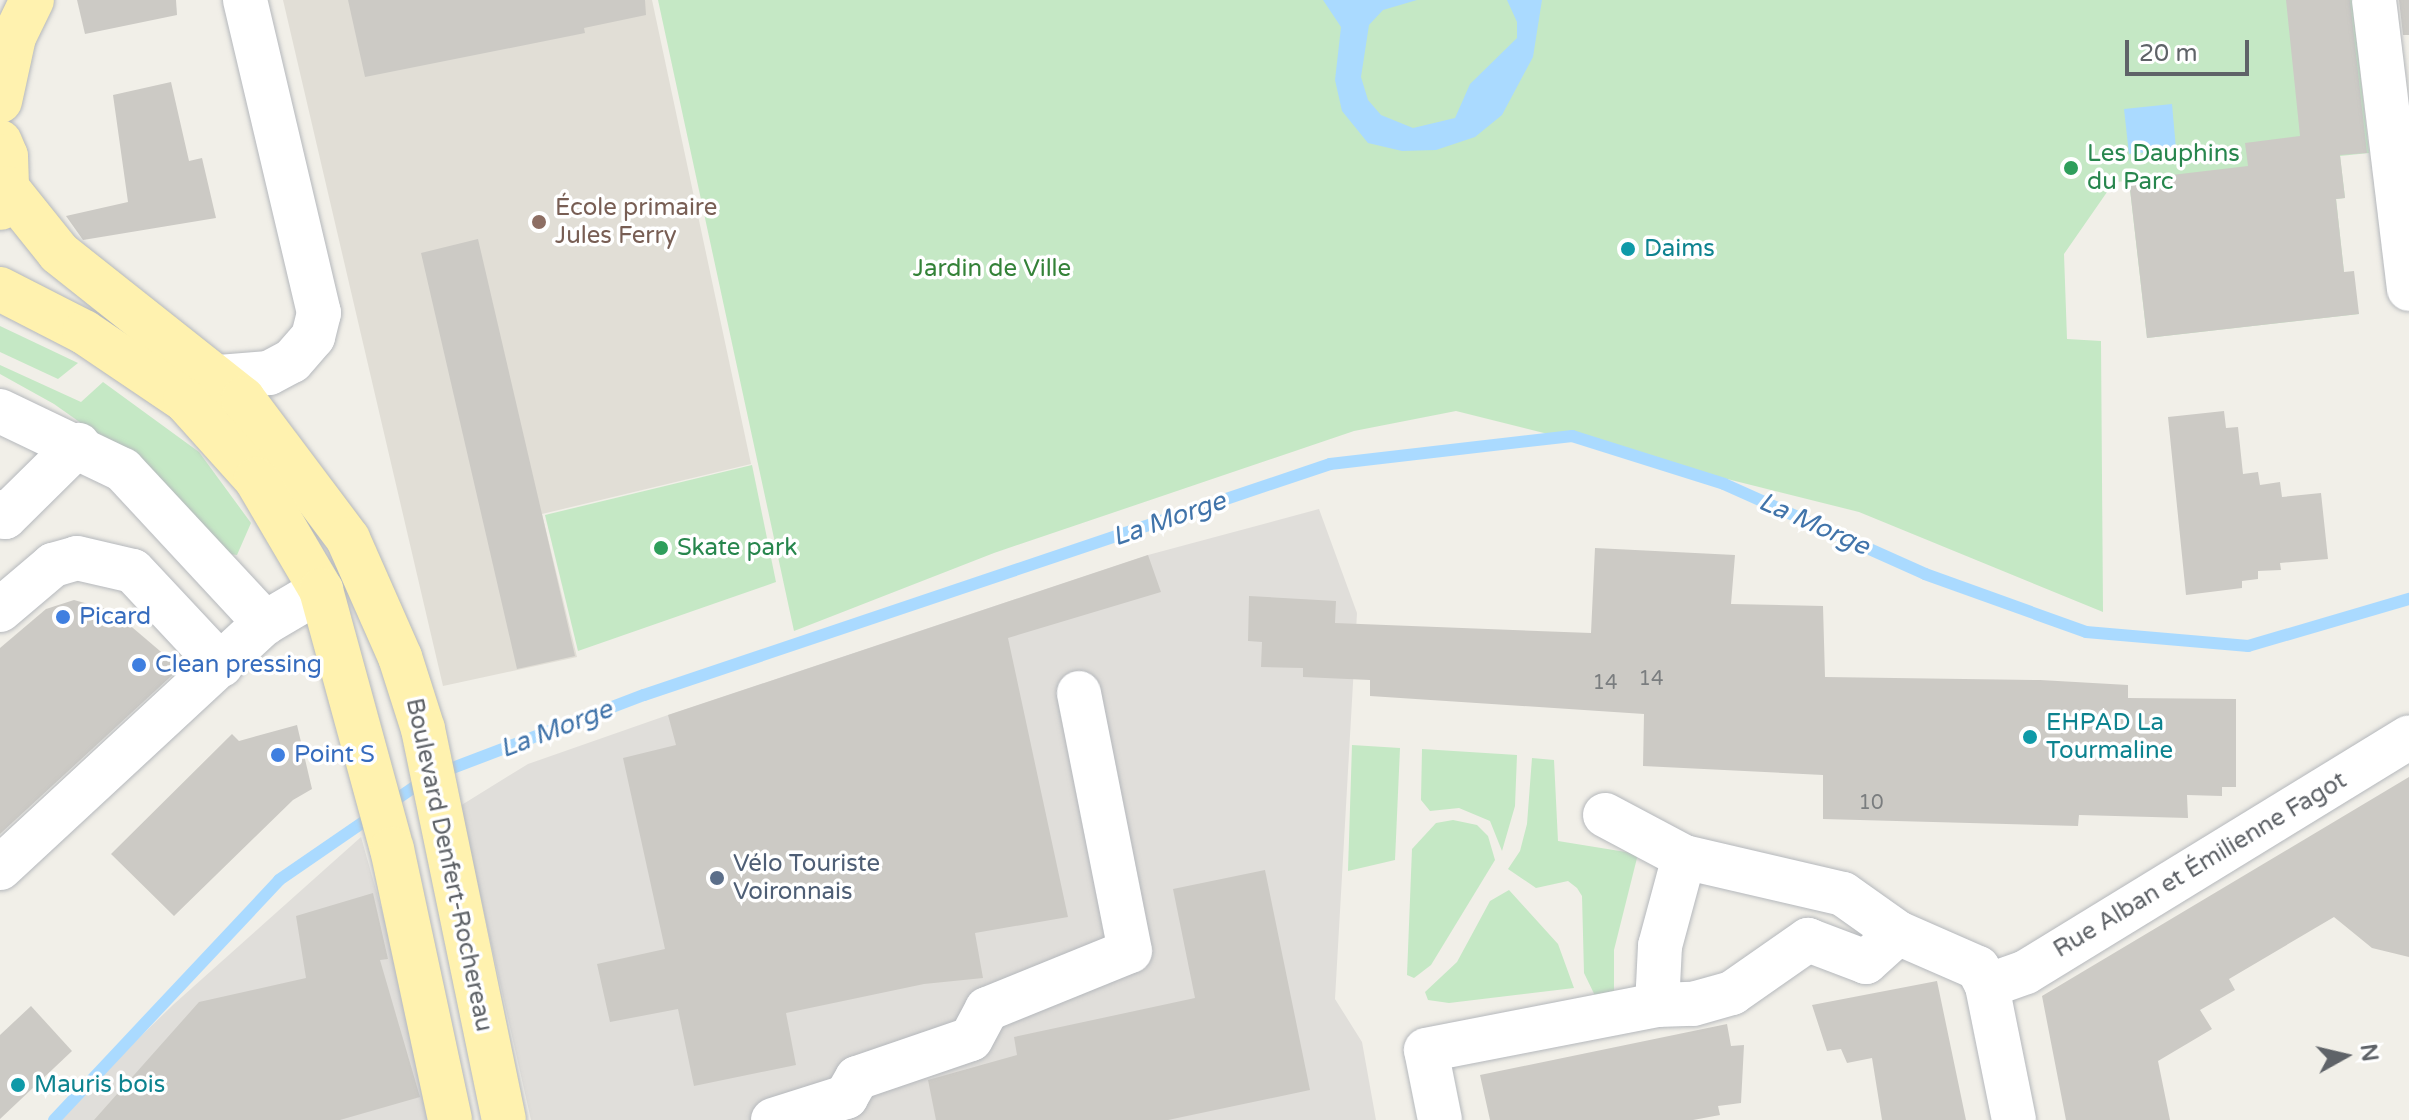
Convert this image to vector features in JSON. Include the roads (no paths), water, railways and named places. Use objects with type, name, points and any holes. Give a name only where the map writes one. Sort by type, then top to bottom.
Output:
[{"type":"main road","points":[[0,101],[14,37],[32,0]]},
{"type":"main road","points":[[0,142],[4,198]]},
{"type":"main road","name":"Boulevard Denfert-Rochereau","points":[[4,198],[59,253],[219,377],[268,430],[348,539],[400,657],[423,729],[504,1120]]},
{"type":"main road","points":[[0,289],[84,332],[185,400],[256,479],[321,590],[392,849],[450,1120]]},
{"type":"street","points":[[219,377],[269,373],[292,361],[313,337],[319,313],[245,0]]},
{"type":"street","points":[[2374,0],[2409,289]]},
{"type":"street","points":[[0,411],[78,445],[123,470],[265,623]]},
{"type":"street","points":[[0,512],[5,517],[78,445]]},
{"type":"street","points":[[0,610],[53,565],[77,558],[133,571],[221,665]]},
{"type":"street","points":[[0,868],[265,623],[321,590]]},
{"type":"street","points":[[773,1120],[846,1097],[857,1078],[971,1039],[987,1009],[1130,951],[1079,693]]},
{"type":"street","name":"Rue Alban et Émilienne Fagot","points":[[1987,986],[2026,972],[2409,737]]},
{"type":"street","points":[[1605,815],[1684,857],[1843,894],[1898,933],[1978,968],[1987,986],[2014,1120]]},
{"type":"street","points":[[1657,1005],[1660,946],[1684,857]]},
{"type":"street","points":[[1440,1120],[1426,1050],[1657,1005],[1693,1004],[1732,993],[1808,940],[1866,962],[1898,933]]},
{"type":"water","points":[[1323,0],[1417,0],[1383,10],[1369,25],[1361,77],[1368,100],[1381,115],[1413,128],[1455,118],[1470,84],[1517,38],[1517,22],[1507,0],[1542,0],[1533,57],[1502,115],[1475,137],[1436,150],[1402,151],[1368,143],[1342,111],[1335,80],[1341,27]]},
{"type":"water","points":[[2172,104],[2176,149],[2129,154],[2124,109]]},
{"type":"waterway","name":"La Morge","points":[[54,1120],[279,880],[429,777],[644,695],[1330,464],[1572,436],[1724,484],[1925,574],[2086,632],[2248,646],[2409,599]]},
{"type":"place","name":"Les Dauphins du Parc","points":[[2071,168]]},
{"type":"place","name":"École primaire Jules Ferry","points":[[539,222]]},
{"type":"place","name":"Daims","points":[[1628,249]]},
{"type":"place","name":"Skate park","points":[[661,548]]},
{"type":"place","name":"Picard","points":[[63,617]]},
{"type":"place","name":"Clean pressing","points":[[139,665]]},
{"type":"place","name":"EHPAD La Tourmaline","points":[[2030,737]]},
{"type":"place","name":"Point S","points":[[278,755]]},
{"type":"place","name":"Vélo Touriste Voironnais","points":[[717,878]]},
{"type":"place","name":"Mauris bois","points":[[18,1085]]},
{"type":"park label","name":"Jardin de Ville","points":[[992,269]]}]
